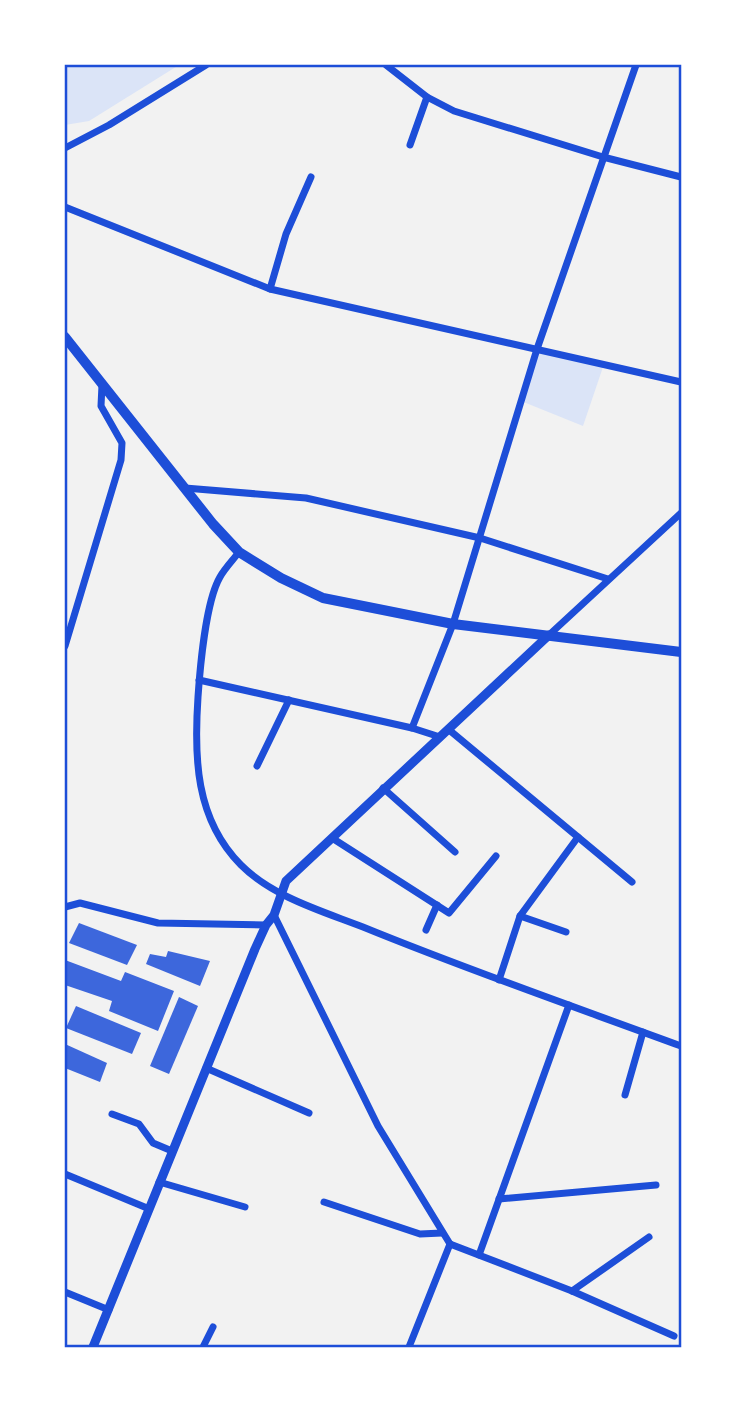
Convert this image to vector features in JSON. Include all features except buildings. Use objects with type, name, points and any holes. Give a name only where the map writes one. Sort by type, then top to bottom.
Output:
[{"type":"main road","points":[[65,337],[239,552],[281,578],[323,598],[453,624],[681,652]]},
{"type":"street","points":[[65,148],[109,125],[206,65]]},
{"type":"street","points":[[386,65],[427,97],[454,111],[603,157],[681,177]]},
{"type":"street","points":[[412,727],[453,624],[537,349],[636,65]]},
{"type":"street","points":[[410,145],[427,97]]},
{"type":"street","points":[[270,289],[286,234],[311,177]]},
{"type":"street","points":[[65,207],[270,289],[681,382]]},
{"type":"street","points":[[65,646],[121,460],[122,443],[101,406],[102,384]]},
{"type":"street","points":[[186,488],[306,498],[480,538],[608,579]]},
{"type":"street","points":[[93,1347],[266,925],[274,915],[280,894],[296,869],[681,513]]},
{"type":"street","points":[[239,552],[220,576],[214,592],[199,680],[194,748],[197,778],[206,807],[224,843],[241,866],[280,894],[499,980],[681,1046]]},
{"type":"street","points":[[199,680],[412,727],[440,737]]},
{"type":"street","points":[[257,765],[289,700]]},
{"type":"street","points":[[448,729],[632,881]]},
{"type":"street","points":[[383,788],[455,852]]},
{"type":"street","points":[[499,980],[520,916],[578,837]]},
{"type":"street","points":[[332,838],[449,913],[496,856]]},
{"type":"street","points":[[65,907],[80,903],[158,923],[266,925]]},
{"type":"street","points":[[426,930],[437,905]]},
{"type":"street","points":[[274,915],[378,1126],[450,1244],[572,1291],[674,1336]]},
{"type":"street","points":[[520,916],[566,932]]},
{"type":"street","points":[[479,1255],[569,1005]]},
{"type":"street","points":[[625,1096],[643,1032]]},
{"type":"street","points":[[206,1068],[309,1113]]},
{"type":"street","points":[[112,1114],[139,1124],[153,1143],[172,1152]]},
{"type":"street","points":[[65,1174],[148,1208]]},
{"type":"street","points":[[159,1182],[245,1207]]},
{"type":"street","points":[[499,1199],[656,1185]]},
{"type":"street","points":[[324,1202],[420,1234],[442,1233]]},
{"type":"street","points":[[572,1291],[649,1237]]},
{"type":"street","points":[[409,1347],[450,1244]]},
{"type":"street","points":[[65,1292],[109,1310]]},
{"type":"street","points":[[203,1347],[213,1328]]},
{"type":"shaded area","points":[[65,65],[179,65],[89,121],[65,125]]},
{"type":"shaded area","points":[[537,349],[604,364],[583,426],[521,401]]}]
